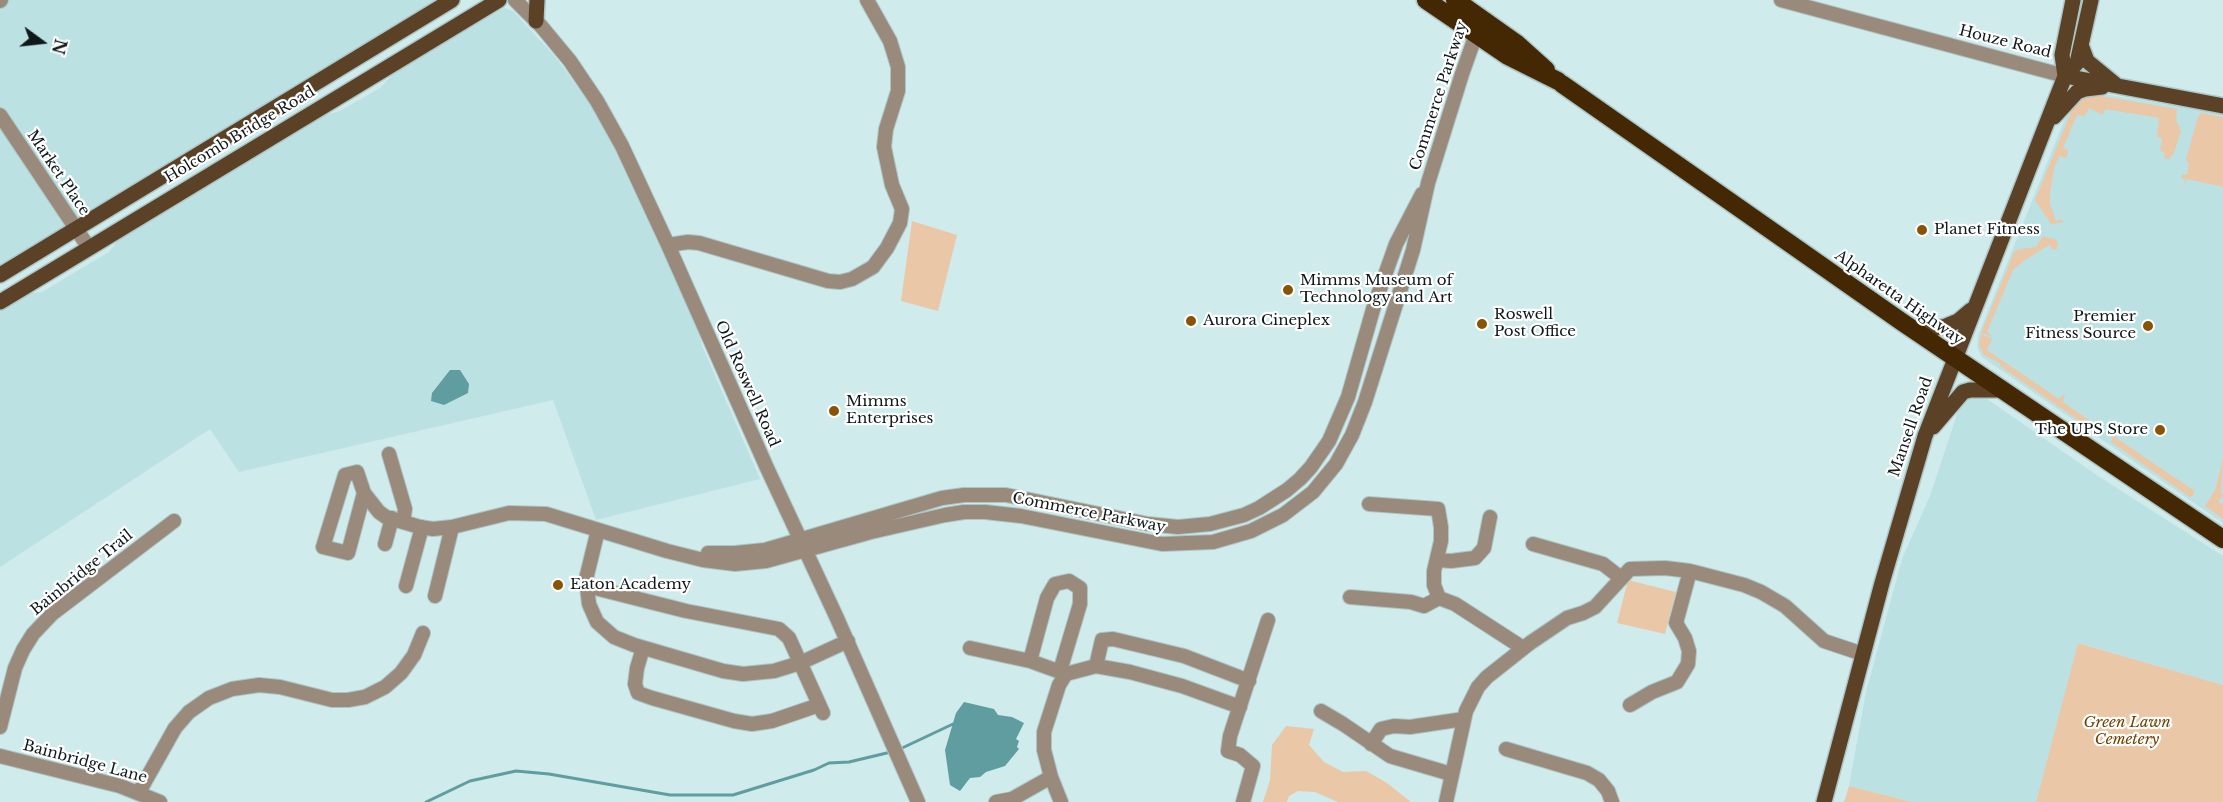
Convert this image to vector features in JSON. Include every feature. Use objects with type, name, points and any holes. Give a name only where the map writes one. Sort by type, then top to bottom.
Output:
[{"type":"highway","name":"Alpharetta Highway","points":[[1426,0],[1527,52],[1560,82],[1915,331],[2223,539]]},
{"type":"highway","name":"Alpharetta Highway","points":[[1455,0],[1479,26]]},
{"type":"main road","name":"Holcomb Bridge Road","points":[[0,274],[452,0]]},
{"type":"main road","name":"Holcomb Bridge Road","points":[[0,302],[500,0]]},
{"type":"main road","points":[[536,21],[537,0]]},
{"type":"main road","name":"Mansell Road","points":[[2065,76],[2062,55],[2073,0]]},
{"type":"main road","name":"Mansell Road","points":[[1824,802],[1925,436],[2065,76],[2077,63],[2091,0]]},
{"type":"main road","points":[[2081,45],[2086,61],[2117,86]]},
{"type":"main road","name":"Houze Road","points":[[2065,76],[2223,106]]},
{"type":"main road","points":[[2049,122],[2077,92],[2085,88],[2117,86]]},
{"type":"main road","points":[[1915,331],[1930,330],[1952,324],[1964,317],[1975,306]]},
{"type":"main road","points":[[1925,436],[1963,392],[2002,390]]},
{"type":"street","name":"Old Roswell Road","points":[[515,0],[570,61],[597,101],[622,146],[669,245],[741,412],[848,641],[918,802]]},
{"type":"street","points":[[669,245],[699,243],[828,281],[840,282],[864,274],[877,262],[887,248],[902,216],[902,209],[892,185],[884,147],[899,79],[890,41],[867,0]]},
{"type":"street","name":"Houze Road","points":[[1781,0],[2065,76]]},
{"type":"street","name":"Commerce Parkway","points":[[397,520],[433,529],[452,527],[495,516],[528,512],[546,514],[667,551],[721,554],[802,544],[942,498],[964,495],[1015,496],[1171,527],[1210,524],[1235,518],[1259,508],[1281,495],[1300,479],[1321,454],[1333,434],[1348,397],[1374,306],[1396,244],[1428,183],[1479,26]]},
{"type":"street","name":"Market Place","points":[[0,115],[88,248]]},
{"type":"street","points":[[385,544],[397,520],[405,510],[389,454]]},
{"type":"street","points":[[364,493],[348,553],[323,547],[345,475],[357,472],[364,493],[379,513],[397,520]]},
{"type":"street","points":[[1369,504],[1438,509],[1442,527],[1434,585],[1439,598],[1455,604],[1522,648]]},
{"type":"street","points":[[1437,560],[1475,558],[1484,548],[1490,517]]},
{"type":"street","name":"Bainbridge Trail","points":[[0,728],[15,668],[33,634],[52,615],[174,521]]},
{"type":"street","points":[[406,586],[422,527]]},
{"type":"street","points":[[435,596],[452,527]]},
{"type":"street","points":[[598,530],[586,579],[589,604],[597,622],[614,636],[643,648],[723,671],[743,674],[774,670],[801,663],[848,641]]},
{"type":"street","points":[[1533,544],[1603,564],[1621,578]]},
{"type":"street","points":[[1446,802],[1450,774],[1461,741],[1464,719],[1471,699],[1479,687],[1487,677],[1522,648],[1566,618],[1595,607],[1630,569],[1665,568],[1690,571],[1744,585],[1785,606],[1824,640],[1863,654]]},
{"type":"street","points":[[1630,705],[1652,692],[1677,682],[1688,664],[1689,651],[1686,638],[1676,623],[1690,571]]},
{"type":"street","points":[[1030,661],[1047,598],[1055,584],[1069,581],[1080,588],[1080,604],[1063,673],[1044,732],[1044,750],[1061,802]]},
{"type":"street","points":[[587,586],[686,611],[779,629],[789,638],[821,709],[752,724],[652,698],[638,693],[635,684],[643,648]]},
{"type":"street","points":[[1350,597],[1411,602],[1424,606],[1439,598]]},
{"type":"street","points":[[1243,802],[1253,766],[1228,751],[1230,736],[1268,620]]},
{"type":"street","points":[[139,792],[175,728],[189,712],[208,698],[232,689],[259,685],[280,687],[332,700],[365,697],[385,687],[401,673],[414,655],[423,633]]},
{"type":"street","points":[[1096,666],[1102,640],[1113,639],[1184,656],[1249,681]]},
{"type":"street","points":[[970,648],[1030,661],[1063,673],[1096,666],[1130,672],[1182,686],[1240,707]]},
{"type":"street","points":[[1321,711],[1390,756],[1450,774]]},
{"type":"street","points":[[1371,744],[1381,729],[1464,719]]},
{"type":"street","points":[[1506,749],[1587,773],[1599,780],[1608,791],[1612,802]]},
{"type":"street","name":"Bainbridge Lane","points":[[0,756],[139,792],[160,802]]},
{"type":"street","points":[[996,802],[1013,800],[1051,777]]},
{"type":"shaded area","points":[[0,0],[438,0],[0,266]]},
{"type":"shaded area","points":[[504,8],[513,11],[558,60],[603,122],[619,150],[699,330],[702,346],[760,479],[596,520],[553,400],[239,472],[210,429],[0,567],[0,311],[31,293],[42,292],[109,252],[118,240],[319,117],[340,111],[380,88],[397,70]]},
{"type":"shaded area","points":[[2092,92],[2223,114],[2223,523],[1982,357],[1977,347],[1978,336],[2070,106]]},
{"type":"shaded area","points":[[450,370],[460,370],[469,384],[468,393],[444,405],[431,401],[432,393]]},
{"type":"shaded area","points":[[1974,397],[1987,399],[2098,476],[2223,556],[2223,685],[2079,643],[2036,802],[1912,802],[1849,786],[1866,692],[1902,559],[1930,496],[1959,408],[1965,401]]},
{"type":"shaded area","points":[[964,702],[994,709],[998,715],[1012,717],[1024,723],[1016,739],[1019,741],[1017,747],[1019,749],[1005,766],[986,772],[980,777],[970,778],[960,791],[950,785],[945,750],[956,713]]},
{"type":"green space","points":[[2089,94],[2177,109],[2176,120],[2181,131],[2174,153],[2169,159],[2165,159],[2164,152],[2160,151],[2162,138],[2157,137],[2159,118],[2105,109],[2103,115],[2089,108],[2085,116],[2077,115],[2063,148],[2068,150],[2066,158],[2059,156],[2054,169],[2050,193],[2050,204],[2056,221],[2061,219],[2064,222],[2051,224],[2035,200],[2076,101]]},
{"type":"green space","points":[[2201,113],[2223,117],[2223,187],[2187,179],[2184,186],[2185,179],[2181,178],[2182,175],[2187,174],[2189,165],[2186,159]]},
{"type":"green space","points":[[912,221],[957,235],[938,311],[901,301]]},
{"type":"green space","points":[[2043,236],[2056,240],[2057,249],[2053,250],[2049,245],[2013,270],[1987,332],[1993,337],[1981,333],[2014,252],[2036,247]]},
{"type":"green space","points":[[1981,334],[1992,339],[1987,350],[2059,399],[2065,395],[2063,402],[2093,423],[2099,418],[2091,429],[2000,366],[2001,364],[1984,355],[1979,345]]},
{"type":"green space","points":[[2114,428],[2117,431],[2115,437],[2193,490],[2195,488],[2193,496],[2190,497],[2111,442]]},
{"type":"green space","points":[[2223,460],[2221,492],[2223,496],[2218,501],[2223,505],[2223,519],[2205,506],[2215,490]]},
{"type":"green space","points":[[1628,580],[1676,592],[1665,634],[1617,623]]},
{"type":"green space","name":"Green Lawn Cemetery","points":[[2078,643],[2223,685],[2223,802],[2036,802]]},
{"type":"green space","points":[[1286,726],[1314,729],[1309,745],[1324,762],[1343,772],[1366,771],[1387,783],[1411,802],[1338,802],[1315,792],[1298,791],[1289,796],[1287,802],[1263,802],[1270,780],[1272,745]]},
{"type":"green space","points":[[1849,786],[1912,802],[1844,802]]},
{"type":"waterway","points":[[900,749],[953,724]]},
{"type":"waterway","points":[[426,802],[470,781],[516,771],[549,774],[670,795],[733,795],[814,770],[829,763],[849,762],[891,752]]},
{"type":"place","name":"Planet Fitness","points":[[1922,230]]},
{"type":"place","name":"Mimms Museum of Technology and Art","points":[[1288,290]]},
{"type":"place","name":"Aurora Cineplex","points":[[1191,321]]},
{"type":"place","name":"Roswell Post Office","points":[[1482,324]]},
{"type":"place","name":"Premier Fitness Source","points":[[2148,326]]},
{"type":"place","name":"Mimms Enterprises","points":[[834,411]]},
{"type":"place","name":"The UPS Store","points":[[2160,430]]},
{"type":"place","name":"Eaton Academy","points":[[558,585]]}]
